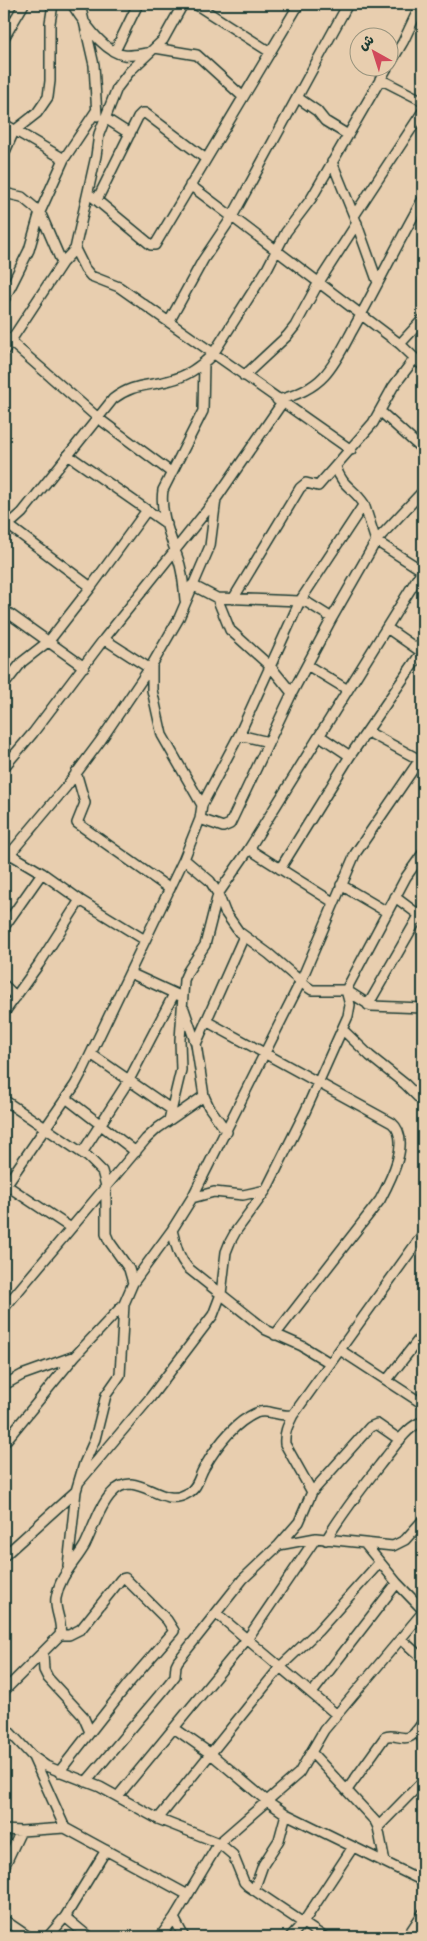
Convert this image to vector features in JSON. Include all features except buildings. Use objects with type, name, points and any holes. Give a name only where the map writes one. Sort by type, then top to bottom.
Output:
[{"type":"street","points":[[4,38],[24,4]]},
{"type":"street","points":[[4,154],[14,131],[37,113],[48,97],[50,81],[50,23],[53,4]]},
{"type":"street","points":[[72,4],[84,24],[115,51],[125,55],[147,54]]},
{"type":"street","points":[[80,4],[94,65],[99,134]]},
{"type":"street","points":[[115,51],[138,4]]},
{"type":"street","points":[[4,351],[7,338],[62,263],[75,249],[99,134],[116,88],[130,71],[163,40],[182,4]]},
{"type":"street","points":[[195,4],[270,52]]},
{"type":"street","points":[[88,193],[151,245],[155,245],[242,96],[299,4]]},
{"type":"street","points":[[169,322],[203,260],[232,217],[348,4]]},
{"type":"street","points":[[400,47],[422,4]]},
{"type":"street","points":[[155,48],[198,55],[242,96]]},
{"type":"street","points":[[4,523],[13,521],[22,513],[113,399],[125,390],[184,376],[204,363],[213,354],[266,269],[293,221],[311,199],[380,79],[423,101]]},
{"type":"street","points":[[298,98],[317,111],[325,121],[348,135]]},
{"type":"street","points":[[244,376],[287,336],[302,315],[318,282],[423,111]]},
{"type":"street","points":[[4,300],[29,250],[40,212],[64,159],[96,112]]},
{"type":"street","points":[[97,200],[138,117],[144,113],[206,158]]},
{"type":"street","points":[[104,118],[130,134]]},
{"type":"street","points":[[4,124],[64,159]]},
{"type":"street","points":[[332,162],[356,220],[378,283]]},
{"type":"street","points":[[190,185],[400,344],[423,366]]},
{"type":"street","points":[[4,193],[22,197],[40,212],[62,263]]},
{"type":"street","points":[[4,767],[216,499],[280,402],[304,391],[325,376],[361,316],[423,199]]},
{"type":"street","points":[[75,249],[85,269],[91,276],[120,287],[280,402],[351,450]]},
{"type":"street","points":[[400,344],[423,318]]},
{"type":"street","points":[[7,338],[98,418],[172,473]]},
{"type":"street","points":[[233,599],[303,484],[318,486],[351,450],[374,423],[393,387],[414,358]]},
{"type":"street","points":[[185,600],[183,577],[167,524],[162,497],[203,411],[204,363]]},
{"type":"street","points":[[380,412],[423,450]]},
{"type":"street","points":[[68,455],[167,524]]},
{"type":"street","points":[[169,1120],[180,1070],[180,998],[184,980],[205,945],[218,894],[249,849],[423,570],[376,541],[364,504],[343,483],[336,467]]},
{"type":"street","points":[[200,819],[223,827],[230,824],[292,694],[332,618],[376,541],[423,490]]},
{"type":"street","points":[[145,940],[80,900],[42,873],[7,857],[101,740],[151,665],[179,618],[185,600],[210,546],[216,499]]},
{"type":"street","points":[[71,1228],[5,1186],[66,1098],[91,1054],[184,859],[200,819],[202,805],[239,735],[300,601],[364,504]]},
{"type":"street","points":[[4,685],[22,662],[49,641],[147,510]]},
{"type":"street","points":[[4,523],[91,587]]},
{"type":"street","points":[[192,585],[217,598],[300,601],[308,603],[332,618]]},
{"type":"street","points":[[217,598],[230,630],[271,667],[292,694]]},
{"type":"street","points":[[4,610],[84,667]]},
{"type":"street","points":[[280,869],[350,756],[423,651],[387,628]]},
{"type":"street","points":[[104,639],[151,665]]},
{"type":"street","points":[[151,665],[152,690],[162,735],[202,805]]},
{"type":"street","points":[[307,665],[348,690]]},
{"type":"street","points":[[4,1691],[60,1635],[60,1620],[56,1600],[68,1567],[76,1491],[84,1464],[95,1440],[106,1395],[120,1374],[124,1304],[133,1282],[172,1230],[192,1198],[227,1132],[301,981],[333,902],[361,843],[422,757],[368,732]]},
{"type":"street","points":[[239,735],[269,742]]},
{"type":"street","points":[[320,736],[350,756]]},
{"type":"street","points":[[76,772],[84,803],[78,823],[170,889]]},
{"type":"street","points":[[249,849],[333,902]]},
{"type":"street","points":[[79,1482],[150,1398],[209,1322],[221,1294],[226,1252],[230,1242],[236,1230],[266,1190],[320,1082],[343,1030],[350,1005],[346,990],[406,877],[423,853]]},
{"type":"street","points":[[184,859],[210,881],[235,928],[270,954],[312,990],[346,990],[368,1005],[389,1008],[423,1008]]},
{"type":"street","points":[[4,927],[42,873]]},
{"type":"street","points":[[341,885],[387,912]]},
{"type":"street","points":[[368,1005],[422,914],[395,898]]},
{"type":"street","points":[[4,1013],[39,964],[80,900]]},
{"type":"street","points":[[196,1044],[244,936]]},
{"type":"street","points":[[130,973],[180,998],[196,1044],[204,1096],[209,1107],[227,1132]]},
{"type":"street","points":[[4,985],[16,997]]},
{"type":"street","points":[[82,1153],[102,1125],[180,998]]},
{"type":"street","points":[[206,1021],[265,1055],[320,1082],[392,1122],[400,1134],[401,1145],[388,1185],[380,1200],[275,1335]]},
{"type":"street","points":[[343,1030],[423,1102]]},
{"type":"street","points":[[91,1054],[172,1110]]},
{"type":"street","points":[[4,1308],[106,1186],[158,1128],[204,1096]]},
{"type":"street","points":[[66,1098],[136,1152]]},
{"type":"street","points":[[4,1100],[82,1153],[97,1164],[102,1171],[106,1186],[106,1234],[126,1264],[133,1282]]},
{"type":"street","points":[[192,1198],[214,1192],[243,1195],[266,1190]]},
{"type":"street","points":[[172,1230],[181,1260],[188,1268],[257,1324],[275,1335],[302,1346],[330,1363]]},
{"type":"street","points":[[312,1492],[285,1444],[284,1436],[293,1414],[423,1234]]},
{"type":"street","points":[[4,1443],[76,1356],[124,1304]]},
{"type":"street","points":[[387,1380],[423,1334]]},
{"type":"street","points":[[340,1350],[423,1404]]},
{"type":"street","points":[[4,1385],[22,1375],[76,1356]]},
{"type":"street","points":[[68,1567],[84,1547],[111,1493],[129,1484],[142,1486],[167,1497],[179,1497],[190,1493],[196,1487],[210,1458],[238,1425],[256,1413],[270,1412],[281,1416],[293,1414]]},
{"type":"street","points":[[326,1540],[348,1505],[400,1440],[415,1425],[419,1423],[423,1426]]},
{"type":"street","points":[[86,1782],[175,1676],[178,1661],[243,1579],[279,1545],[302,1518],[312,1492],[374,1424],[377,1424],[400,1440]]},
{"type":"street","points":[[4,1556],[76,1491]]},
{"type":"street","points":[[279,1545],[316,1538],[393,1546],[398,1545],[423,1520]]},
{"type":"street","points":[[118,1796],[248,1638],[316,1538]]},
{"type":"street","points":[[160,1937],[174,1918],[220,1843],[299,1773],[317,1740],[423,1611],[365,1544]]},
{"type":"street","points":[[158,1819],[281,1666],[318,1631],[380,1562]]},
{"type":"street","points":[[58,1772],[128,1684],[174,1631],[167,1620],[125,1578],[121,1579],[81,1629],[69,1635],[60,1635]]},
{"type":"street","points":[[312,1693],[397,1583]]},
{"type":"street","points":[[216,1613],[248,1638],[337,1715]]},
{"type":"street","points":[[401,1639],[423,1659]]},
{"type":"street","points":[[43,1653],[44,1670],[48,1678],[83,1716],[90,1732]]},
{"type":"street","points":[[347,1790],[385,1737],[389,1735],[407,1738],[423,1722]]},
{"type":"street","points":[[4,1726],[32,1756],[46,1766],[118,1796],[158,1819],[220,1843],[233,1855],[244,1882],[324,1937]]},
{"type":"street","points":[[174,1728],[212,1754],[267,1801],[286,1814],[423,1881]]},
{"type":"street","points":[[416,1731],[423,1740]]},
{"type":"street","points":[[311,1752],[371,1816],[378,1827],[385,1862]]},
{"type":"street","points":[[32,1756],[65,1828]]},
{"type":"street","points":[[378,1827],[423,1781]]},
{"type":"street","points":[[254,1890],[263,1865],[280,1840],[286,1814]]},
{"type":"street","points":[[4,1830],[21,1831],[65,1828],[188,1896]]},
{"type":"street","points":[[4,1867],[21,1831]]},
{"type":"street","points":[[290,1937],[303,1923],[353,1847]]},
{"type":"street","points":[[48,1937],[65,1917],[106,1850]]},
{"type":"street","points":[[407,1937],[423,1913]]},
{"type":"street","points":[[65,1917],[88,1937]]},
{"type":"street","points":[[174,1918],[184,1937]]},
{"type":"street","points":[[4,1920],[30,1937]]}]
